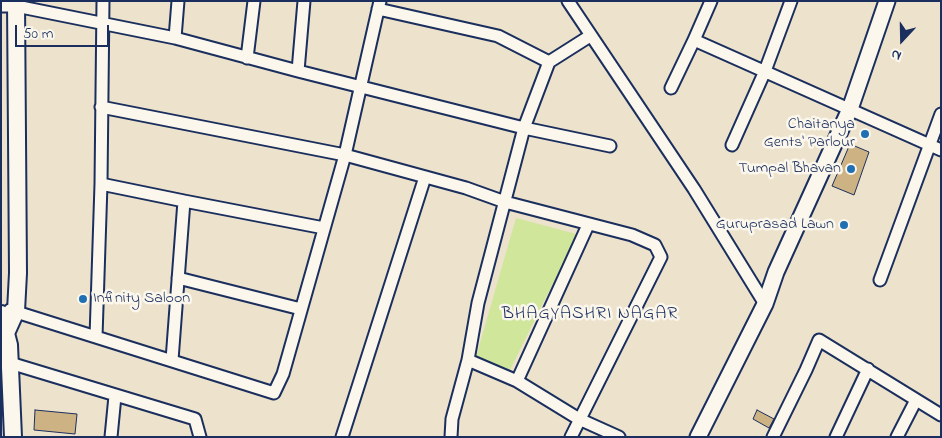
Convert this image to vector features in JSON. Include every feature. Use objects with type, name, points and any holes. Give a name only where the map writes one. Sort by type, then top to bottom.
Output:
[{"type":"main road","points":[[11,4],[19,222],[6,311],[6,340],[10,362],[7,402],[13,437]]},
{"type":"street","points":[[96,336],[104,1]]},
{"type":"street","points":[[174,38],[178,1]]},
{"type":"street","points":[[247,58],[254,1]]},
{"type":"street","points":[[298,71],[304,1]]},
{"type":"street","points":[[568,1],[694,189],[765,304]]},
{"type":"street","points":[[671,88],[712,1]]},
{"type":"street","points":[[732,145],[765,71],[791,1]]},
{"type":"street","points":[[698,437],[765,304],[776,272],[850,109],[887,1]]},
{"type":"street","points":[[11,4],[174,38],[524,128],[610,146]]},
{"type":"street","points":[[6,311],[96,336],[274,393],[283,374],[345,155],[379,5],[498,36],[549,62]]},
{"type":"street","points":[[452,437],[452,419],[468,360],[478,303],[524,128],[549,62],[590,36]]},
{"type":"street","points":[[694,40],[935,148]]},
{"type":"street","points":[[101,107],[345,155],[505,202],[632,235],[655,244],[660,257],[571,437]]},
{"type":"street","points":[[880,280],[935,148],[941,114]]},
{"type":"street","points":[[342,437],[425,177]]},
{"type":"street","points":[[101,184],[324,228]]},
{"type":"street","points":[[172,360],[184,201]]},
{"type":"street","points":[[516,381],[588,225]]},
{"type":"street","points":[[178,278],[301,309]]},
{"type":"street","points":[[773,437],[819,340],[941,415]]},
{"type":"street","points":[[468,360],[516,381],[579,419],[619,437]]},
{"type":"street","points":[[10,362],[115,396],[195,419],[200,437]]},
{"type":"street","points":[[836,437],[868,369]]},
{"type":"street","points":[[111,437],[115,396]]},
{"type":"street","points":[[897,437],[916,400]]},
{"type":"green space","points":[[516,218],[580,235],[548,293],[508,374],[476,357]]},
{"type":"building","name":"Tumpal Bhavan","points":[[850,144],[869,152],[854,195],[832,186]]},
{"type":"building","points":[[35,410],[77,414],[75,434],[34,430]]},
{"type":"building","points":[[757,410],[774,419],[769,428],[753,419]]},
{"type":"place","name":"Chaitanya Gents' Parlour","points":[[865,134]]},
{"type":"place","name":"Tumpal Bhavan","points":[[851,169]]},
{"type":"place","name":"Guruprasad Lawn","points":[[844,225]]},
{"type":"place","name":"Infinity Saloon","points":[[83,299]]},
{"type":"district","name":"BHAGYASHRI NAGAR","points":[[590,315]]}]
